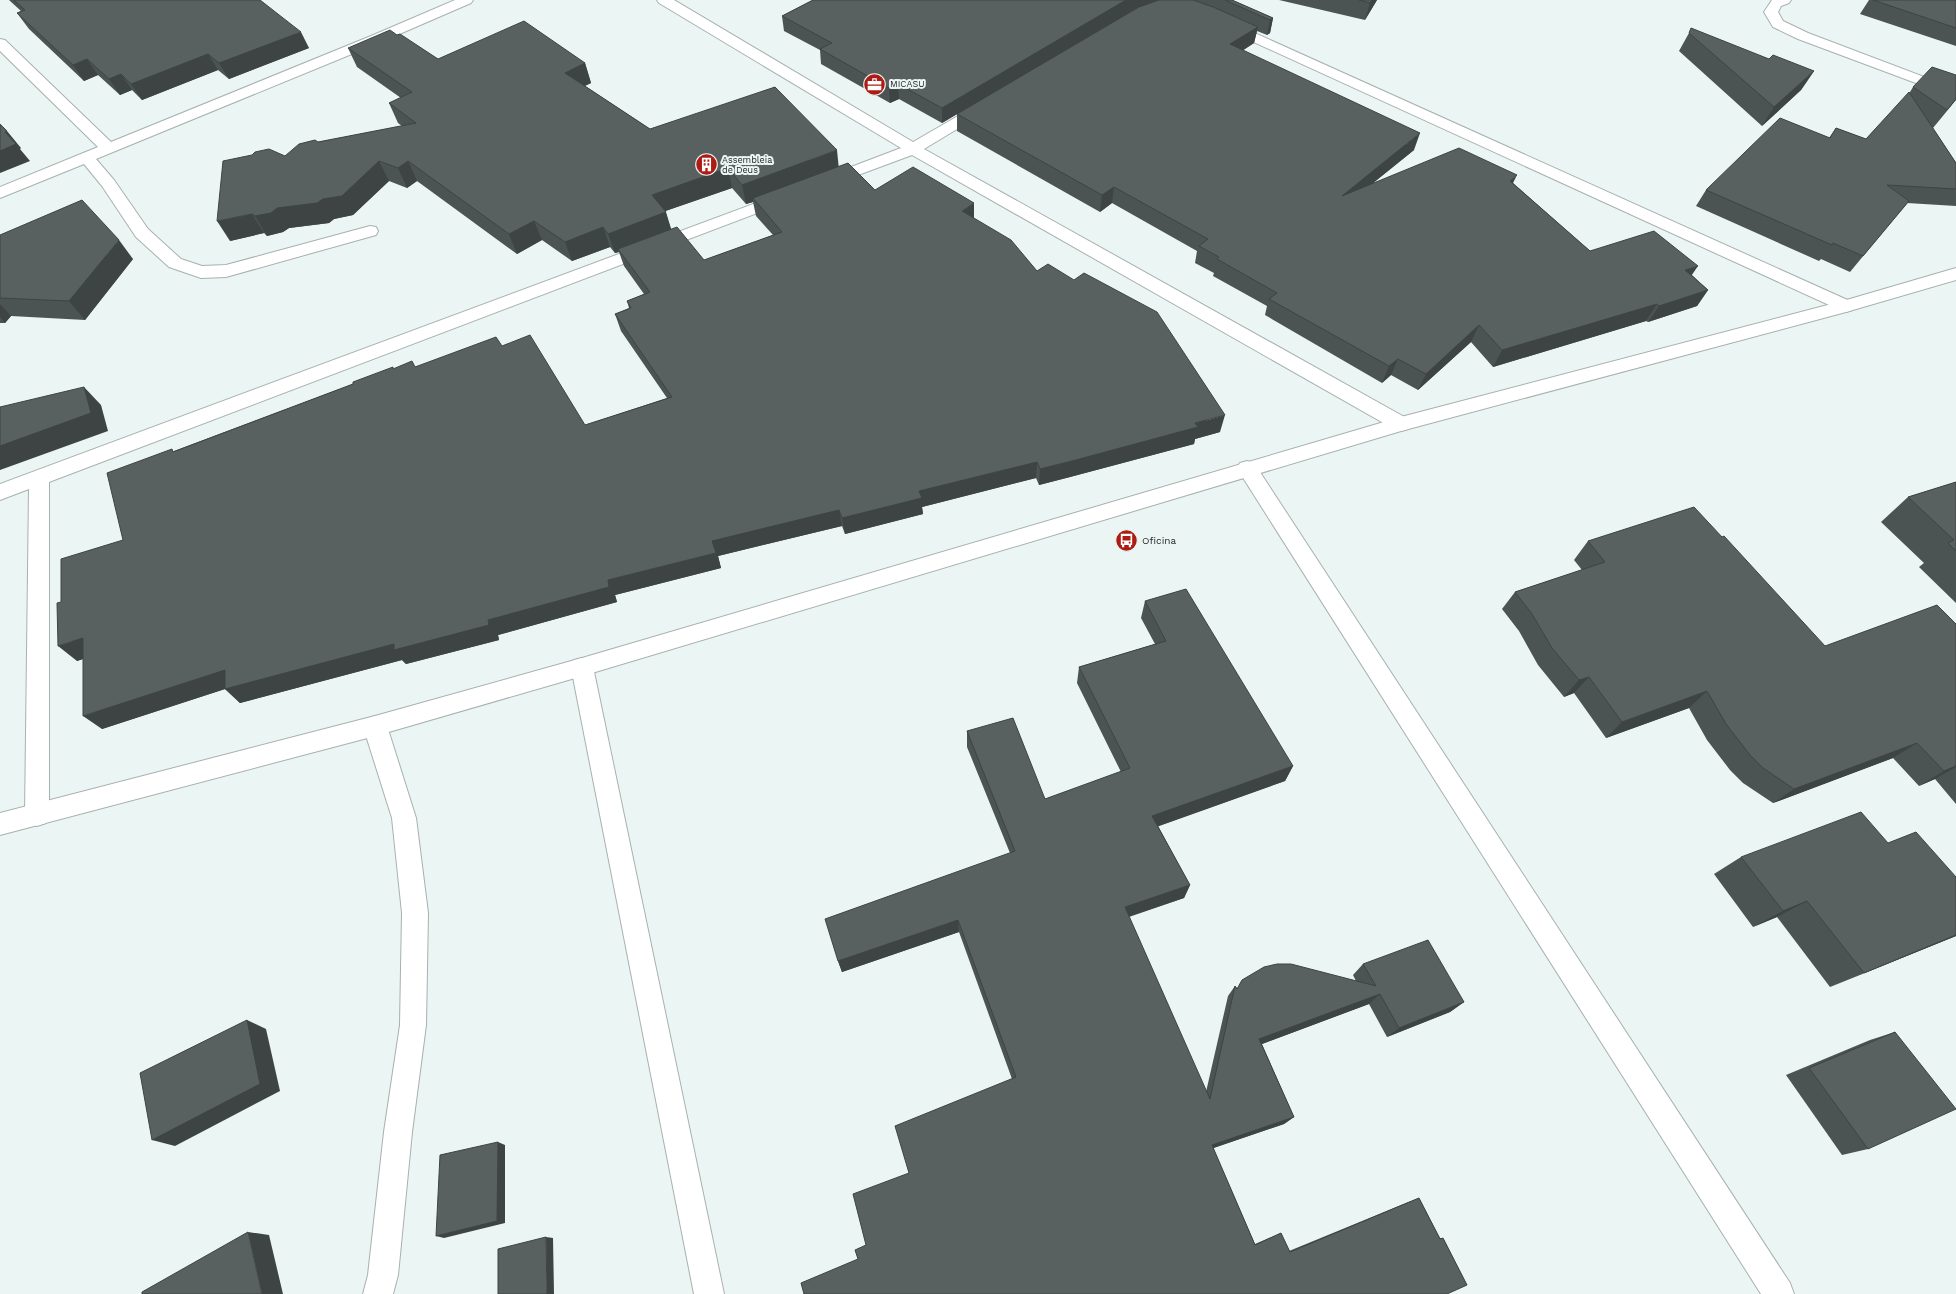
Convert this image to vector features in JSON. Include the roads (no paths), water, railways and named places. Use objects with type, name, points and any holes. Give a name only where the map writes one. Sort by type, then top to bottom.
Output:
[{"type":"street","points":[[0,193],[466,0]]},
{"type":"street","points":[[664,0],[913,149],[1401,424]]},
{"type":"street","points":[[1784,0],[1776,3],[1770,12],[1778,24],[1803,36],[1956,94]]},
{"type":"street","points":[[1216,19],[1846,306]]},
{"type":"street","points":[[0,43],[108,149]]},
{"type":"street","points":[[0,492],[913,149],[995,101]]},
{"type":"street","points":[[86,158],[108,183],[142,232],[175,262],[201,272],[226,271],[370,231]]},
{"type":"street","points":[[0,824],[375,726],[1070,522],[1247,468],[1401,424],[1846,306],[1956,274]]},
{"type":"street","points":[[1247,468],[1779,1294]]},
{"type":"street","points":[[37,815],[39,477]]},
{"type":"street","points":[[582,666],[709,1294]]},
{"type":"street","points":[[375,726],[404,818],[415,913],[413,1025],[398,1132],[383,1275],[378,1294]]},
{"type":"place","name":"MICASU","points":[[874,84]]},
{"type":"place","name":"Assembleia de Deus","points":[[707,165]]},
{"type":"place","name":"Oficina","points":[[1127,540]]}]
